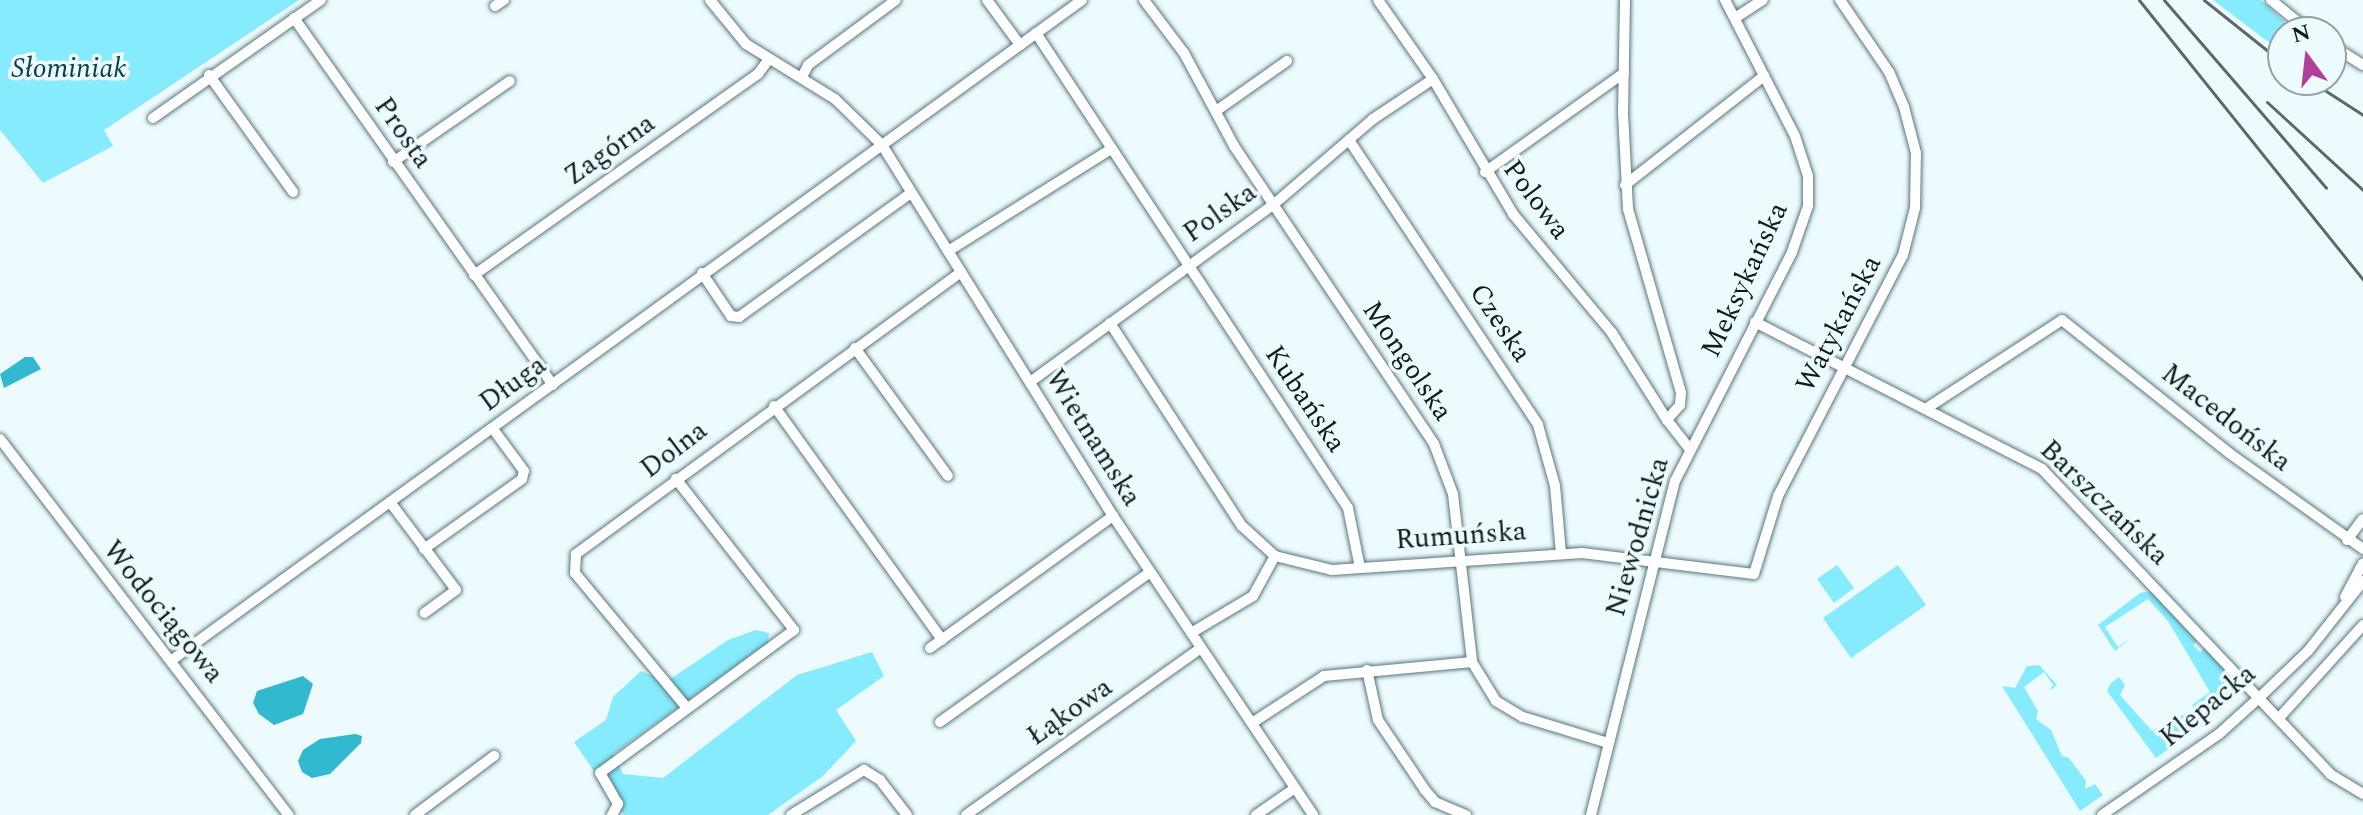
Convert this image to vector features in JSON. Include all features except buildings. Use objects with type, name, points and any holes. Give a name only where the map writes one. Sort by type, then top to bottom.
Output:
[{"type":"street","points":[[153,118],[209,75],[321,0]]},
{"type":"street","points":[[803,75],[808,65],[896,0]]},
{"type":"street","points":[[987,0],[1020,45]]},
{"type":"street","name":"Długa","points":[[172,660],[1082,0]]},
{"type":"street","name":"Mongolska","points":[[1144,0],[1184,53],[1273,205],[1434,444],[1453,494],[1472,662]]},
{"type":"street","name":"Polowa","points":[[1378,0],[1433,79],[1485,172],[1612,333],[1667,420]]},
{"type":"street","name":"Niewodnicka","points":[[1591,815],[1651,564],[1689,448],[1667,420],[1680,405],[1681,393],[1625,185],[1625,0]]},
{"type":"street","name":"Meksykańska","points":[[1689,448],[1800,233],[1809,191],[1795,136],[1725,0]]},
{"type":"street","points":[[1735,18],[1763,0]]},
{"type":"street","name":"Watykańska","points":[[1651,564],[1754,574],[1778,496],[1903,255],[1915,208],[1916,153],[1889,72],[1840,0]]},
{"type":"street","points":[[2274,1],[2291,16]]},
{"type":"street","name":"Wietnamska","points":[[715,2],[746,44],[768,60],[803,75],[863,123],[882,145],[1113,516],[1313,815]]},
{"type":"street","name":"Prosta","points":[[294,18],[553,385]]},
{"type":"street","name":"Kubańska","points":[[1036,33],[1348,508],[1360,568]]},
{"type":"street","name":"Zagórna","points":[[474,275],[758,74],[768,60]]},
{"type":"street","points":[[1216,111],[1287,61]]},
{"type":"street","points":[[1485,172],[1624,73]]},
{"type":"street","points":[[209,75],[293,192]]},
{"type":"street","points":[[1625,185],[1764,76]]},
{"type":"street","name":"Polska","points":[[1030,382],[1273,205],[1349,140],[1433,79]]},
{"type":"street","points":[[393,162],[510,81]]},
{"type":"street","name":"Czeska","points":[[1349,140],[1538,425],[1555,486],[1561,553]]},
{"type":"street","points":[[948,251],[1111,149]]},
{"type":"street","points":[[702,273],[731,316],[739,317],[911,193]]},
{"type":"street","name":"Dolna","points":[[687,708],[572,563],[576,554],[961,272]]},
{"type":"street","name":"Macedońska","points":[[1927,408],[2062,320],[2347,540],[2363,549]]},
{"type":"street","name":"Barszczańska","points":[[1755,322],[2042,469],[2261,696],[2330,774],[2363,794]]},
{"type":"street","name":"Rumuńska","points":[[1110,323],[1242,526],[1275,556],[1312,568],[1360,568],[1561,553],[1651,564]]},
{"type":"street","points":[[855,348],[948,476]]},
{"type":"street","points":[[774,406],[942,640]]},
{"type":"street","points":[[424,549],[522,479],[524,471],[493,429]]},
{"type":"street","name":"Wodociągowa","points":[[0,439],[289,815]]},
{"type":"street","points":[[612,815],[618,804],[600,773],[794,630],[676,479]]},
{"type":"street","points":[[390,502],[456,590],[424,613]]},
{"type":"street","points":[[930,648],[1113,516]]},
{"type":"street","points":[[2347,540],[2363,519]]},
{"type":"street","points":[[1191,633],[1253,596],[1275,556]]},
{"type":"street","name":"Klepacka","points":[[2333,620],[2363,563]]},
{"type":"street","points":[[940,722],[1150,572]]},
{"type":"street","name":"Klepacka","points":[[2102,815],[2219,734],[2261,696],[2333,620],[2363,581]]},
{"type":"street","points":[[2280,717],[2363,625]]},
{"type":"street","name":"Łąkowa","points":[[966,815],[1201,648]]},
{"type":"street","points":[[1252,723],[1313,680],[1367,670],[1472,662],[1496,701],[1512,713],[1608,743]]},
{"type":"street","points":[[1367,670],[1378,720],[1425,790],[1459,814]]},
{"type":"street","points":[[415,815],[494,756]]},
{"type":"street","points":[[791,815],[864,770],[880,780],[907,815]]},
{"type":"street","points":[[1256,815],[1295,788]]},
{"type":"green space","name":"Słominiak","points":[[0,0],[299,0],[104,130],[113,146],[43,183],[0,130]]},
{"type":"green space","points":[[2213,0],[2261,0],[2278,16],[2267,16],[2267,41]]},
{"type":"green space","points":[[1837,565],[1854,588],[1834,603],[1817,579]]},
{"type":"green space","points":[[1898,565],[1926,605],[1851,658],[1823,618]]},
{"type":"green space","points":[[2151,591],[2197,641],[2193,645],[2200,652],[2205,648],[2242,687],[2202,725],[2156,758],[2107,691],[2111,683],[2119,677],[2125,685],[2120,695],[2152,731],[2194,709],[2192,705],[2210,692],[2168,621],[2148,599],[2105,627],[2118,647],[2131,638],[2115,651],[2098,625],[2140,593]]},
{"type":"green space","points":[[756,630],[769,633],[768,643],[613,754],[623,774],[663,778],[797,675],[872,652],[884,676],[836,710],[856,741],[823,776],[768,815],[624,815],[574,742],[606,720],[613,697],[641,671],[666,682],[728,640]]},
{"type":"green space","points":[[2039,665],[2057,685],[2049,691],[2053,685],[2044,672],[2024,687],[2038,711],[2036,719],[2051,730],[2062,756],[2069,758],[2086,781],[2085,789],[2095,784],[2103,795],[2080,811],[2002,686],[2015,688],[2027,666]]},
{"type":"shaded area","points":[[25,357],[33,357],[41,369],[4,388],[0,374]]},
{"type":"shaded area","points":[[303,676],[313,684],[303,714],[274,725],[259,714],[253,703],[257,691]]},
{"type":"shaded area","points":[[355,734],[362,736],[361,743],[330,774],[312,778],[302,772],[298,761],[303,750],[320,739]]},
{"type":"railway","points":[[2139,0],[2363,280]]},
{"type":"railway","points":[[2164,0],[2326,188]]},
{"type":"railway","points":[[2204,0],[2267,50]]},
{"type":"railway","points":[[2334,96],[2363,115]]},
{"type":"railway","points":[[2267,102],[2363,190]]}]
